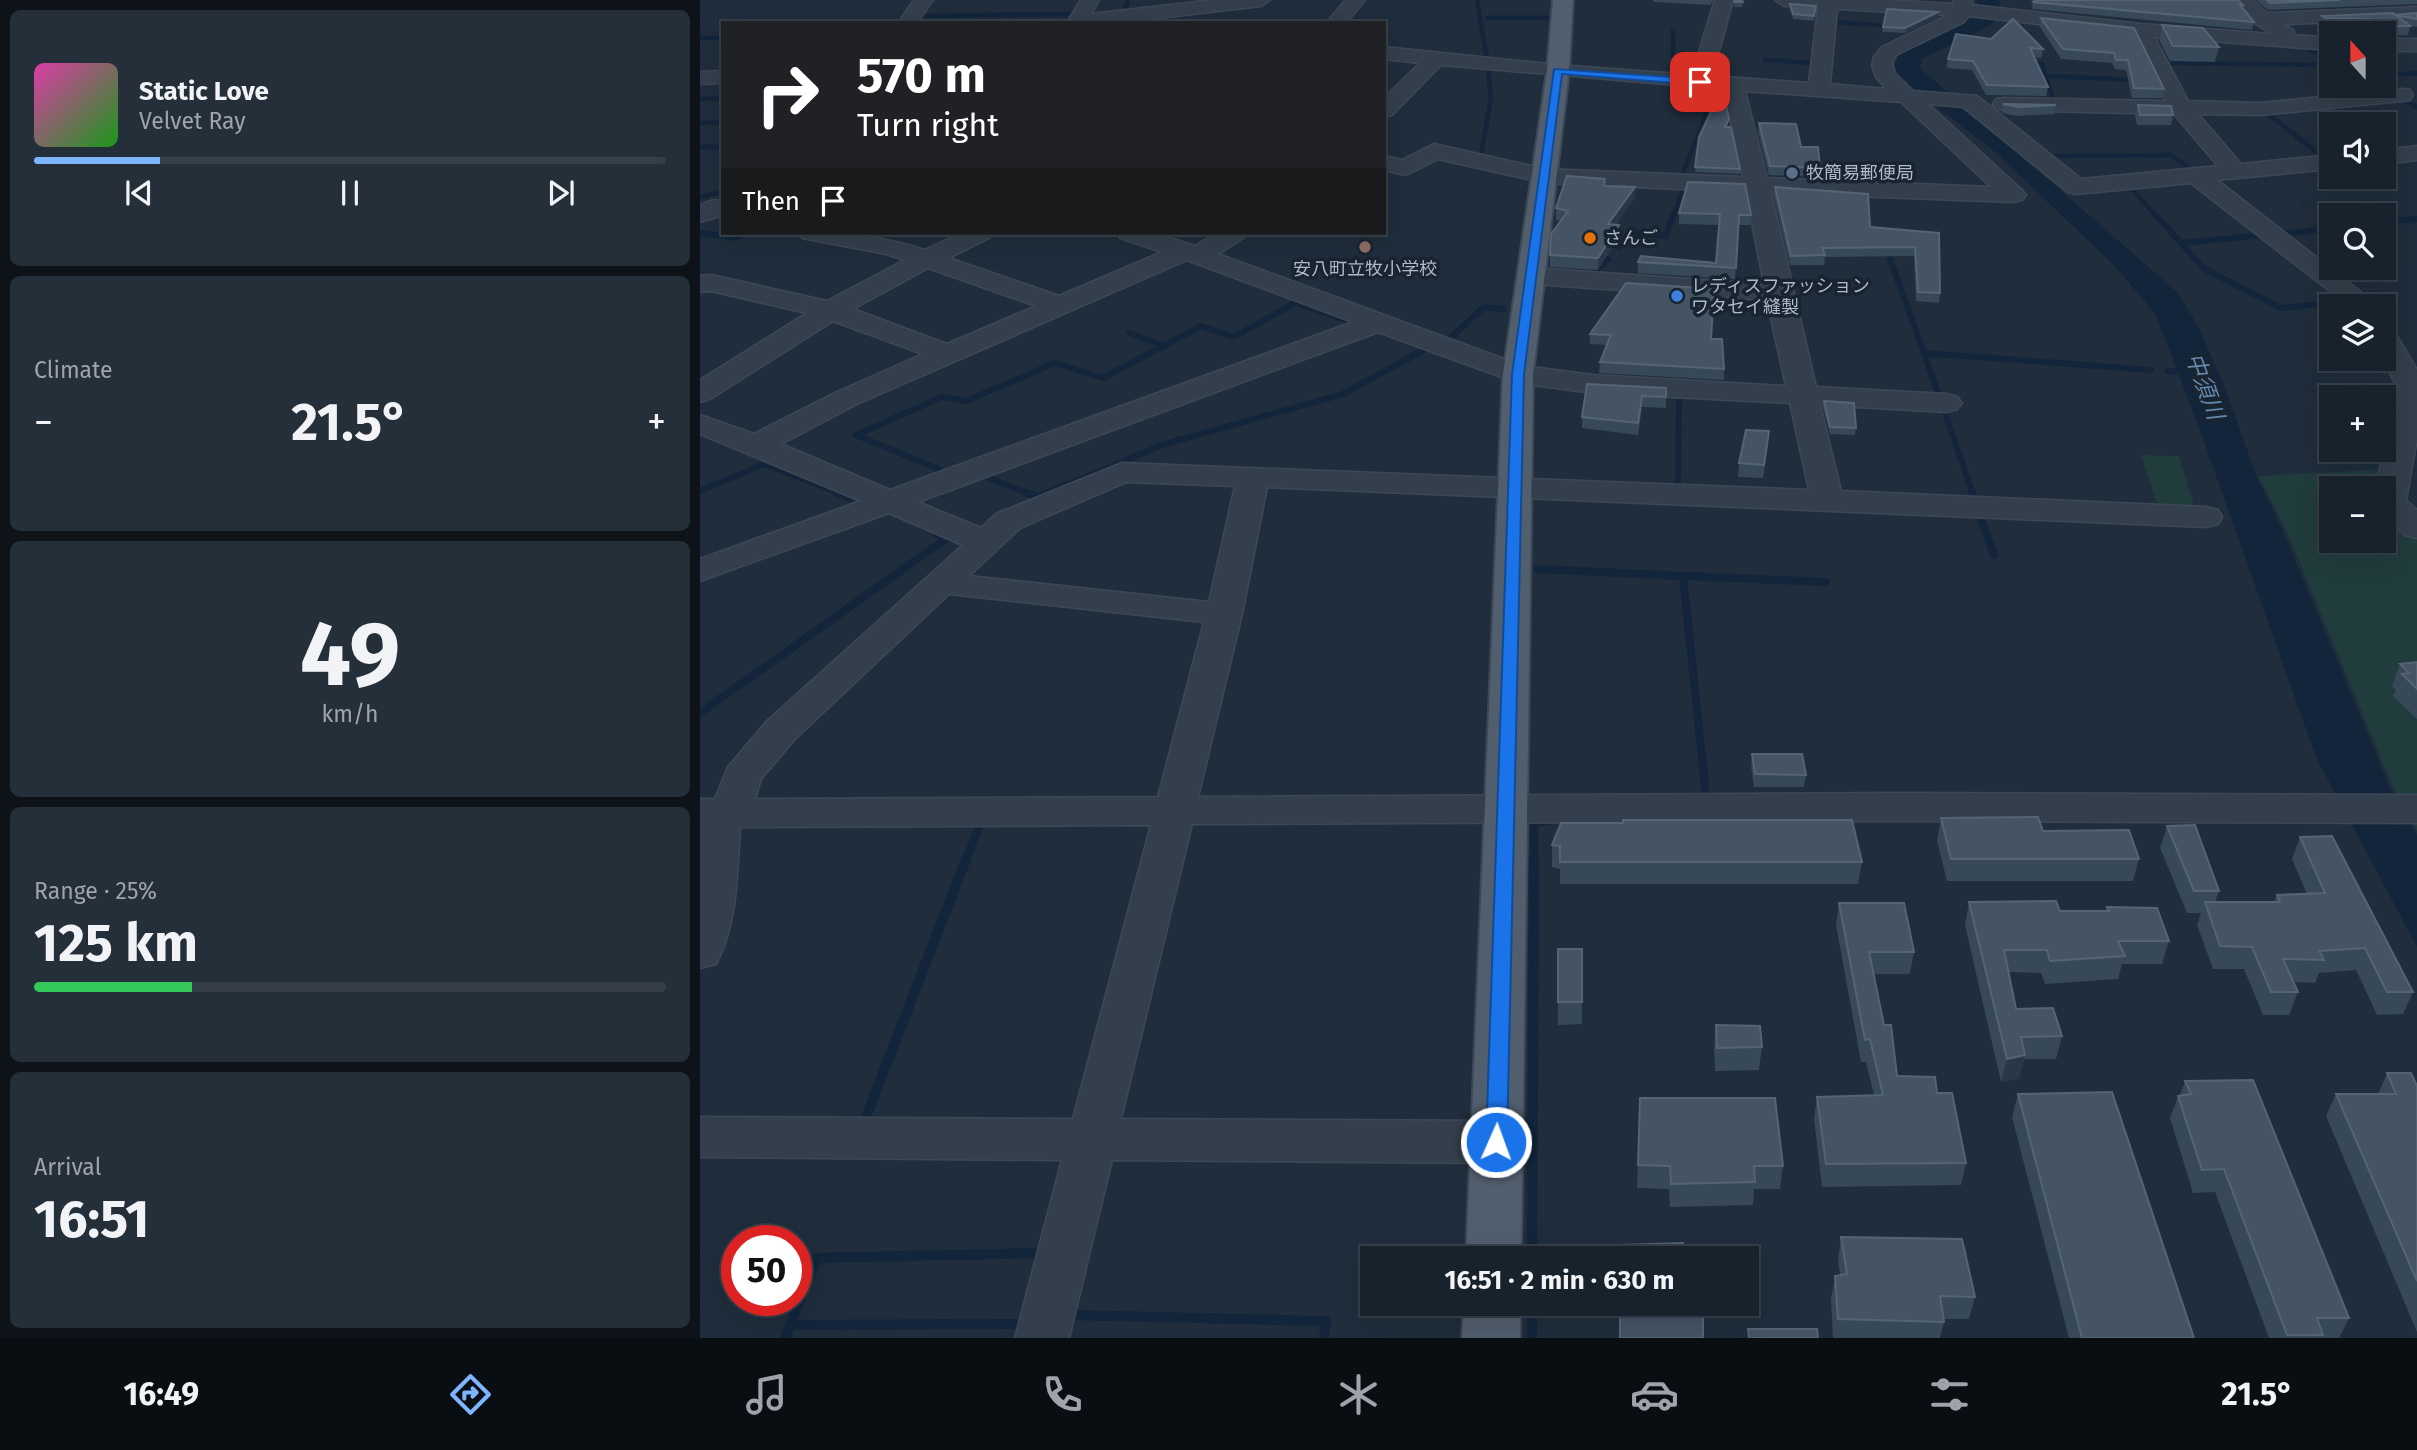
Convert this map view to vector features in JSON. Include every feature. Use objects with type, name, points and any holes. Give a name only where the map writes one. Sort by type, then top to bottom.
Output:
[{"type":"main road","points":[[1493,1246],[1518,374],[1558,71],[1563,0]]},
{"type":"main road","points":[[1491,1338],[1492,1316]]},
{"type":"street","points":[[908,21],[924,0]]},
{"type":"street","points":[[1082,21],[1079,19],[1090,0]]},
{"type":"street","points":[[1091,21],[1261,0]]},
{"type":"street","points":[[1336,21],[1351,0]]},
{"type":"street","points":[[1700,82],[1724,0]]},
{"type":"street","points":[[1784,0],[1965,7],[2002,15],[2141,30],[2319,44]]},
{"type":"street","points":[[2242,0],[2263,20],[2319,50]]},
{"type":"street","points":[[1818,91],[1829,1]]},
{"type":"street","points":[[1386,163],[1406,168],[1434,151],[1545,176],[2014,195],[1916,98],[1886,77],[1881,68],[1884,56],[1889,51],[1957,18],[1965,7]]},
{"type":"street","points":[[2263,20],[2412,9]]},
{"type":"street","points":[[2141,30],[2180,107],[2235,172]]},
{"type":"street","points":[[2396,45],[2417,45]]},
{"type":"street","points":[[1386,53],[1558,71],[1965,102],[2260,109],[2401,95]]},
{"type":"street","points":[[1386,108],[1436,59]]},
{"type":"street","points":[[700,78],[721,77]]},
{"type":"street","points":[[1733,85],[1827,499]]},
{"type":"street","points":[[1965,102],[2076,187],[2319,163]]},
{"type":"street","points":[[2396,156],[2417,153]]},
{"type":"street","points":[[2197,176],[2350,294]]},
{"type":"street","points":[[700,193],[721,188]]},
{"type":"street","points":[[700,215],[713,207],[721,208]]},
{"type":"street","points":[[822,235],[891,247],[928,257],[1060,305]]},
{"type":"street","points":[[700,393],[829,310],[975,235]]},
{"type":"street","points":[[1135,235],[1518,374],[1593,384],[1947,403]]},
{"type":"street","points":[[756,445],[847,398],[1060,305],[1191,254],[1230,235]]},
{"type":"street","points":[[1532,276],[1779,293]]},
{"type":"street","points":[[700,284],[711,283],[829,310],[948,354]]},
{"type":"street","points":[[700,571],[1376,323]]},
{"type":"street","points":[[2396,358],[2412,386],[2389,502],[2417,528]]},
{"type":"street","points":[[700,424],[985,542]]},
{"type":"street","points":[[700,952],[714,898],[717,813],[780,730],[1008,522],[1038,506],[1122,472],[1514,486],[2206,517]]},
{"type":"street","points":[[1042,1338],[1224,614],[1253,478]]},
{"type":"street","points":[[942,583],[1224,614]]},
{"type":"street","points":[[717,813],[1172,813],[1507,808],[2417,809]]},
{"type":"street","points":[[700,1137],[1496,1142]]},
{"type":"green space","points":[[2141,455],[2179,456],[2196,512],[2159,510]]},
{"type":"green space","points":[[2390,469],[2389,476],[2319,476],[2319,553],[2396,553],[2396,513],[2417,532],[2417,831],[2395,792],[2286,529],[2258,476]]},
{"type":"water","name":"中須川","points":[[1977,0],[1999,0],[2000,11],[1991,25],[1922,59],[1920,68],[2178,293],[2199,328],[2226,391],[2256,475],[2282,529],[2391,790],[2417,835],[2417,947],[2316,757],[2201,433],[2156,315],[2115,266],[1994,151],[1913,88],[1894,68],[1898,57],[1907,50],[1970,20],[1978,9]]},
{"type":"building","points":[[2238,0],[2254,22],[2033,2]]},
{"type":"building","points":[[2267,0],[2340,0],[2270,3]]},
{"type":"building","points":[[1790,4],[1816,6],[1814,16],[1793,14]]},
{"type":"building","points":[[1887,9],[1938,12],[1905,28],[1883,27]]},
{"type":"building","points":[[2393,13],[2410,26],[2396,26],[2396,21],[2322,16]]},
{"type":"building","points":[[2417,13],[2417,19],[2394,15]]},
{"type":"building","points":[[2041,18],[2134,28],[2164,89],[2134,88],[2128,60],[2116,60],[2114,53],[2063,49]]},
{"type":"building","points":[[2013,19],[2043,49],[2030,48],[2048,87],[1987,85],[1973,61],[1948,59],[1956,34],[1991,39]]},
{"type":"building","points":[[2162,25],[2203,28],[2219,47],[2173,46]]},
{"type":"building","points":[[1703,85],[1721,86],[1729,119],[1725,127],[1731,127],[1740,169],[1695,167],[1699,137],[1715,103],[1704,102]]},
{"type":"building","points":[[2003,104],[2056,105],[2018,107]]},
{"type":"building","points":[[2138,105],[2171,106],[2173,115],[2140,115]]},
{"type":"building","points":[[1759,123],[1796,124],[1801,147],[1818,147],[1820,168],[1770,166]]},
{"type":"building","points":[[1567,176],[1605,179],[1604,186],[1635,187],[1608,224],[1619,225],[1598,258],[1550,255],[1551,234],[1568,211],[1556,208]]},
{"type":"building","points":[[1688,182],[1745,184],[1751,215],[1739,215],[1736,268],[1638,262],[1641,256],[1716,263],[1720,214],[1679,213]]},
{"type":"building","points":[[1775,187],[1868,194],[1870,227],[1939,233],[1940,293],[1918,292],[1915,247],[1822,248],[1825,255],[1791,256]]},
{"type":"building","points":[[1626,283],[1714,289],[1711,339],[1722,339],[1724,369],[1600,362],[1611,335],[1590,334]]},
{"type":"building","points":[[1587,384],[1666,388],[1666,397],[1642,396],[1638,423],[1582,417]]},
{"type":"building","points":[[1824,401],[1854,403],[1856,428],[1830,427]]},
{"type":"building","points":[[1746,430],[1769,431],[1764,465],[1739,463]]},
{"type":"building","points":[[2417,662],[2417,689],[2402,674],[2409,673],[2400,664]]},
{"type":"building","points":[[1752,754],[1802,754],[1806,775],[1755,774]]},
{"type":"building","points":[[2038,817],[2043,831],[2129,830],[2139,859],[1951,859],[1941,818]]},
{"type":"building","points":[[1623,820],[1852,820],[1862,862],[1560,862],[1560,846],[1552,845],[1561,823],[1623,823]]},
{"type":"building","points":[[2195,825],[2219,891],[2194,891],[2167,826]]},
{"type":"building","points":[[2332,836],[2413,992],[2387,992],[2365,948],[2319,951],[2324,960],[2283,959],[2298,992],[2271,992],[2252,947],[2220,946],[2205,902],[2280,902],[2277,895],[2325,893],[2300,837]]},
{"type":"building","points":[[2056,901],[2060,911],[2109,911],[2107,907],[2157,908],[2169,941],[2118,941],[2125,956],[2050,961],[2047,950],[2004,950],[2016,1009],[2053,1008],[2062,1036],[2021,1037],[2025,1055],[2007,1059],[1969,902]]},
{"type":"building","points":[[1839,903],[1904,903],[1914,952],[1869,952],[1884,1025],[1891,1025],[1897,1076],[1935,1077],[1937,1093],[1952,1093],[1966,1163],[1826,1164],[1817,1097],[1883,1095],[1870,1039],[1865,1040]]},
{"type":"building","points":[[1558,949],[1582,949],[1582,1002],[1558,1002]]},
{"type":"building","points":[[1716,1025],[1760,1026],[1762,1047],[1717,1048]]},
{"type":"building","points":[[2387,1073],[2411,1073],[2417,1086],[2417,1281],[2336,1094],[2396,1094]]},
{"type":"building","points":[[2253,1080],[2349,1318],[2317,1318],[2323,1335],[2287,1335],[2224,1169],[2202,1170],[2178,1096],[2191,1094],[2185,1081]]},
{"type":"building","points":[[2112,1092],[2194,1338],[2082,1338],[2018,1094]]},
{"type":"building","points":[[1640,1098],[1775,1098],[1783,1166],[1754,1166],[1755,1182],[1671,1184],[1670,1166],[1638,1165]]},
{"type":"building","points":[[1841,1237],[1962,1239],[1975,1297],[1940,1296],[1944,1322],[1838,1319],[1835,1276],[1847,1274]]},
{"type":"building","points":[[1683,1243],[1683,1246],[1619,1246]]},
{"type":"building","points":[[1620,1316],[1703,1316],[1703,1338],[1620,1338]]},
{"type":"building","points":[[1748,1329],[1817,1329],[1818,1338],[1749,1338]]},
{"type":"waterway","points":[[1068,21],[1071,20],[1082,0]]},
{"type":"waterway","points":[[1124,14],[1128,0]]},
{"type":"waterway","points":[[1477,0],[1488,64]]},
{"type":"waterway","points":[[919,16],[1074,14]]},
{"type":"waterway","points":[[1487,18],[1548,18]]},
{"type":"waterway","points":[[1834,18],[1833,22],[1892,26]]},
{"type":"waterway","points":[[1664,75],[1673,76],[1673,31]]},
{"type":"waterway","points":[[700,38],[721,38]]},
{"type":"waterway","points":[[2302,46],[2319,54]]},
{"type":"waterway","points":[[1765,60],[1815,63]]},
{"type":"waterway","points":[[2027,63],[2042,64],[2054,102],[2059,102]]},
{"type":"waterway","points":[[2173,63],[2319,65]]},
{"type":"waterway","points":[[1481,156],[1491,97],[1488,68]]},
{"type":"waterway","points":[[2396,74],[2417,73]]},
{"type":"waterway","points":[[2047,76],[2136,80]]},
{"type":"waterway","points":[[1674,82],[1674,97],[1712,100],[1681,178]]},
{"type":"waterway","points":[[2396,95],[2417,107]]},
{"type":"waterway","points":[[700,99],[721,98]]},
{"type":"waterway","points":[[2263,110],[2319,154]]},
{"type":"waterway","points":[[700,123],[721,122]]},
{"type":"waterway","points":[[700,147],[721,147]]},
{"type":"waterway","points":[[2046,156],[2171,155],[2192,170],[2200,171]]},
{"type":"waterway","points":[[1674,215],[1684,186]]},
{"type":"waterway","points":[[2130,187],[2155,215]]},
{"type":"waterway","points":[[700,197],[721,192]]},
{"type":"waterway","points":[[1619,247],[1634,232],[1666,236],[1674,213]]},
{"type":"waterway","points":[[2154,213],[2181,243]]},
{"type":"waterway","points":[[2396,221],[2417,219]]},
{"type":"waterway","points":[[2283,234],[2319,230]]},
{"type":"waterway","points":[[700,233],[737,238],[741,235]]},
{"type":"waterway","points":[[2181,243],[2266,235]]},
{"type":"waterway","points":[[2181,243],[2203,268],[2281,308],[2319,304]]},
{"type":"waterway","points":[[1589,277],[1608,259]]},
{"type":"waterway","points":[[1890,259],[1924,353]]},
{"type":"waterway","points":[[2345,280],[2363,294]]},
{"type":"waterway","points":[[1164,346],[1201,326],[1234,337],[1295,303],[1346,320]]},
{"type":"waterway","points":[[1447,341],[1484,307],[1503,309]]},
{"type":"waterway","points":[[1129,333],[1164,346]]},
{"type":"waterway","points":[[939,469],[856,435],[942,397],[966,401],[1055,363],[1103,378],[1164,346]]},
{"type":"waterway","points":[[1044,494],[1165,444],[1343,394],[1427,348]]},
{"type":"waterway","points":[[1924,353],[2151,370]]},
{"type":"waterway","points":[[1924,353],[1973,494]]},
{"type":"waterway","name":"中須川","points":[[2168,371],[2186,372]]},
{"type":"waterway","points":[[1678,488],[1679,392]]},
{"type":"waterway","points":[[700,491],[764,464],[842,494]]},
{"type":"waterway","points":[[978,474],[1031,494]]},
{"type":"waterway","points":[[837,493],[851,498]]},
{"type":"waterway","points":[[1027,493],[1038,497],[1048,493]]},
{"type":"waterway","points":[[1972,493],[1994,555]]},
{"type":"waterway","points":[[700,713],[947,538],[937,534]]},
{"type":"waterway","points":[[1538,569],[1683,576]]},
{"type":"waterway","points":[[1683,576],[1826,582]]},
{"type":"waterway","points":[[1683,576],[1706,796]]},
{"type":"waterway","points":[[966,860],[981,821]]},
{"type":"waterway","points":[[1534,859],[1534,823],[1548,821]]},
{"type":"waterway","points":[[863,1125],[966,859]]},
{"type":"waterway","points":[[1532,1246],[1534,859]]},
{"type":"waterway","points":[[790,1325],[817,1258],[1044,1253]]},
{"type":"waterway","points":[[1072,1310],[1071,1315],[1326,1321],[1324,1338]]},
{"type":"waterway","points":[[1532,1316],[1532,1338]]},
{"type":"waterway","points":[[790,1325],[1023,1324]]},
{"type":"waterway","points":[[785,1338],[790,1325]]},
{"type":"place","name":"牧簡易郵便局","points":[[1792,173]]},
{"type":"place","name":"さんご","points":[[1590,238]]},
{"type":"place","name":"安八町立牧小学校","points":[[1365,247]]},
{"type":"place","name":"レディスファッション ワタセイ縫製","points":[[1677,296]]},
{"type":"route","points":[[1496,1142],[1518,374],[1558,71],[1700,82]]}]
